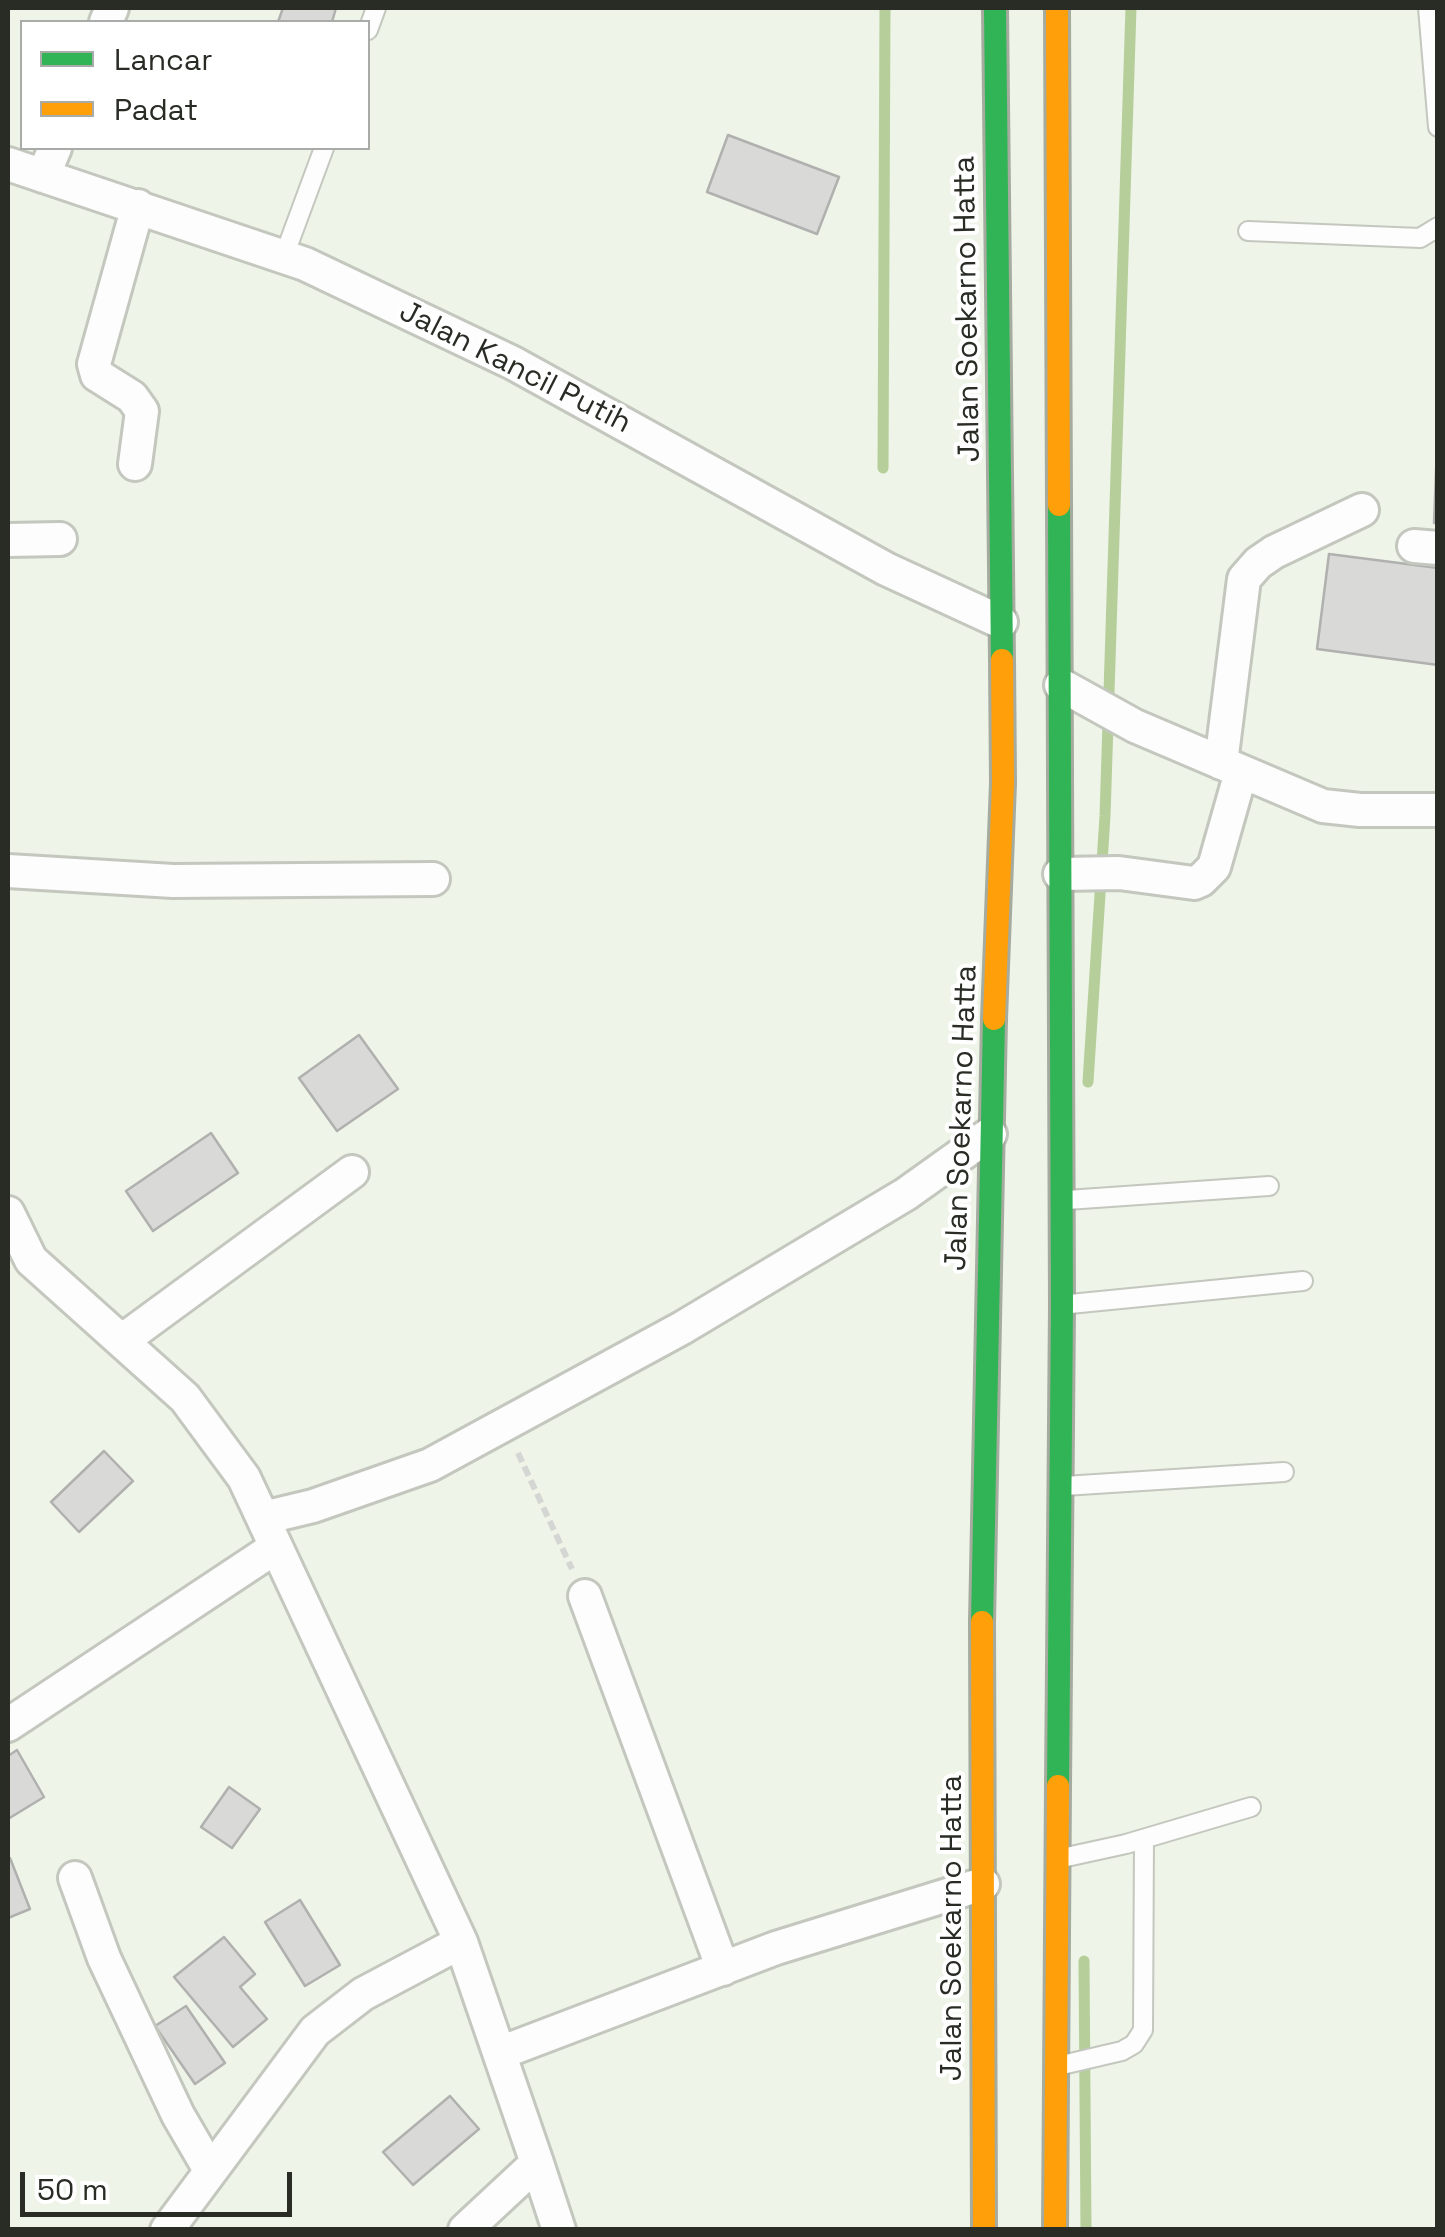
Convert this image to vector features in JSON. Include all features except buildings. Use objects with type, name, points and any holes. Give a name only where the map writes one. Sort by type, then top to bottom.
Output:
[{"type":"highway","name":"Jalan Soekarno Hatta","points":[[984,2230],[982,1538],[990,1134],[1003,782],[995,8]]},
{"type":"highway","points":[[1055,2230],[1057,1859],[1068,1485],[1062,1200],[1089,874],[1061,685],[1057,8]]},
{"type":"street","name":"Jalan Kancil Putih","points":[[8,164],[49,162],[138,206],[284,256],[513,363],[886,569],[1001,622]]},
{"type":"street","points":[[136,464],[142,410],[132,397],[97,375],[94,364],[138,206]]},
{"type":"street","points":[[1089,874],[1194,884],[1214,866],[1231,767],[1244,579],[1274,552],[1362,510]]},
{"type":"street","points":[[8,540],[60,539]]},
{"type":"street","points":[[1061,685],[1135,726],[1323,806],[1438,810]]},
{"type":"street","points":[[8,871],[174,881],[433,879]]},
{"type":"street","points":[[8,1725],[269,1533],[312,1506],[430,1465],[682,1328],[906,1194],[990,1134]]},
{"type":"street","points":[[124,1340],[352,1172]]},
{"type":"street","points":[[8,1213],[19,1268],[124,1340],[185,1398],[244,1478],[461,1942],[560,2230]]},
{"type":"street","points":[[585,1596],[722,1969]]},
{"type":"street","points":[[76,1878],[104,1958],[178,2114],[210,2170]]},
{"type":"street","points":[[500,2053],[776,1948],[983,1884]]},
{"type":"street","points":[[167,2230],[315,2031],[363,1994],[461,1942]]},
{"type":"street","points":[[466,2230],[537,2163]]},
{"type":"lane","points":[[1431,12],[1438,127]]},
{"type":"lane","points":[[284,256],[323,150]]},
{"type":"lane","points":[[1248,231],[1420,238],[1438,227]]},
{"type":"lane","points":[[1062,1200],[1270,1186]]},
{"type":"lane","points":[[1062,1305],[1303,1281]]},
{"type":"lane","points":[[1068,1485],[1284,1472]]},
{"type":"lane","points":[[1057,1859],[1144,1839],[1251,1807]]},
{"type":"lane","points":[[1056,2066],[1122,2051],[1134,2044],[1143,2030],[1144,1839]]},
{"type":"path","points":[[505,1425],[585,1596]]},
{"type":"waterway","points":[[883,468],[885,8]]},
{"type":"waterway","points":[[1088,1082],[1105,816],[1131,8]]},
{"type":"waterway","points":[[1084,1961],[1086,2230]]},
{"type":"traffic: fast","points":[[995,8],[1002,660]]},
{"type":"traffic: fast","points":[[1058,1786],[1062,1305],[1059,505]]},
{"type":"traffic: fast","points":[[982,1622],[994,1019]]},
{"type":"traffic: slow","points":[[1057,8],[1059,505]]},
{"type":"traffic: slow","points":[[994,1019],[1003,783],[1002,660]]},
{"type":"traffic: slow","points":[[982,1622],[984,2230]]},
{"type":"traffic: slow","points":[[1055,2230],[1058,1786]]}]
